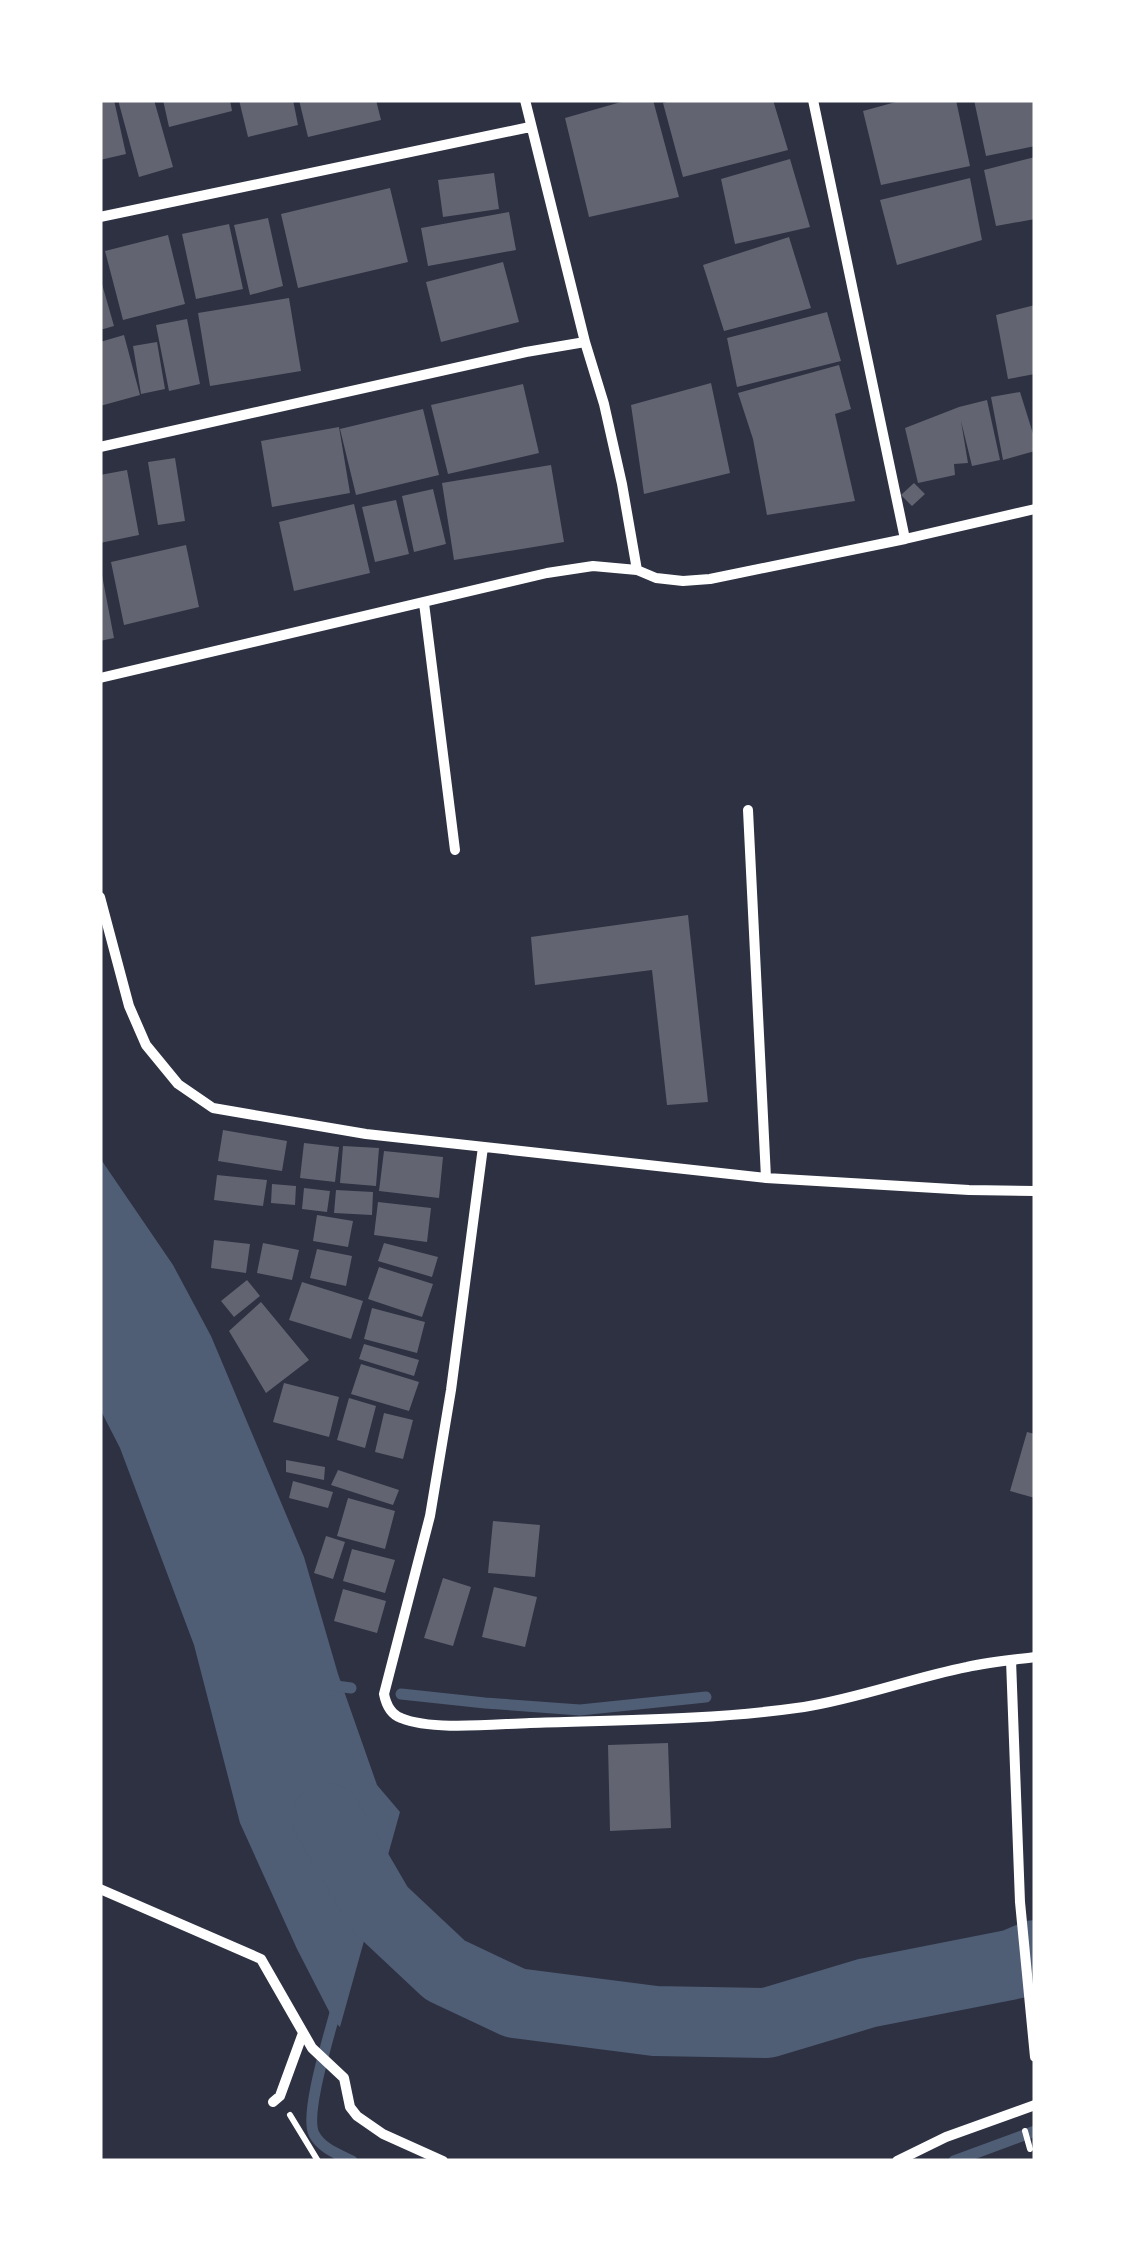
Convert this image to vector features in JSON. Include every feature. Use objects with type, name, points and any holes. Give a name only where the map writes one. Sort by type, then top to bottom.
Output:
[{"type":"street","points":[[525,100],[604,404],[636,570]]},
{"type":"street","points":[[813,100],[904,539]]},
{"type":"street","points":[[100,217],[530,127]]},
{"type":"street","points":[[100,447],[585,342]]},
{"type":"street","points":[[100,678],[548,574],[594,566],[636,570],[656,578],[696,580],[1035,509]]},
{"type":"street","points":[[424,603],[455,850]]},
{"type":"street","points":[[748,810],[766,1178]]},
{"type":"street","points":[[100,898],[130,1006],[146,1044],[178,1084],[213,1108],[366,1134],[766,1178],[1035,1192]]},
{"type":"street","points":[[483,1147],[430,1516],[384,1694],[394,1714],[402,1719],[444,1724],[740,1714],[806,1706],[876,1692],[967,1666],[1035,1657]]},
{"type":"street","points":[[1011,1660],[1020,1902],[1035,2057]]},
{"type":"street","points":[[100,1889],[261,1959],[312,2048],[344,2078],[350,2107],[357,2116],[383,2134],[443,2161]]},
{"type":"street","points":[[276,2099],[303,2034]]},
{"type":"street","points":[[897,2161],[946,2137],[1035,2105]]},
{"type":"path","points":[[276,2099],[318,2161]]},
{"type":"water","points":[[100,1158],[173,1265],[211,1336],[304,1557],[338,1674],[377,1785],[400,1812],[340,2027],[297,1949],[240,1823],[194,1645],[120,1448],[100,1409]]},
{"type":"building","points":[[100,100],[114,100],[126,154],[100,160]]},
{"type":"building","points":[[118,100],[154,100],[173,167],[139,177]]},
{"type":"building","points":[[163,100],[230,100],[232,111],[169,127]]},
{"type":"building","points":[[239,100],[293,100],[298,125],[248,137]]},
{"type":"building","points":[[299,100],[376,100],[381,120],[308,137]]},
{"type":"building","points":[[628,100],[653,100],[679,197],[589,217],[565,118]]},
{"type":"building","points":[[773,100],[788,150],[683,177],[663,103]]},
{"type":"building","points":[[903,100],[956,100],[970,166],[881,185],[863,111]]},
{"type":"building","points":[[974,100],[1035,100],[1035,146],[986,156]]},
{"type":"building","points":[[1035,157],[1035,219],[996,226],[984,170]]},
{"type":"building","points":[[790,159],[810,227],[735,244],[721,179]]},
{"type":"building","points":[[494,173],[499,209],[443,217],[438,180]]},
{"type":"building","points":[[970,178],[982,240],[897,265],[880,200]]},
{"type":"building","points":[[390,188],[408,262],[298,288],[281,214]]},
{"type":"building","points":[[509,212],[516,250],[428,266],[421,228]]},
{"type":"building","points":[[268,218],[283,286],[250,295],[234,225]]},
{"type":"building","points":[[229,224],[243,289],[196,299],[182,234]]},
{"type":"building","points":[[168,235],[185,304],[123,320],[105,251]]},
{"type":"building","points":[[789,237],[811,308],[724,331],[703,265]]},
{"type":"building","points":[[503,262],[519,322],[441,342],[426,282]]},
{"type":"building","points":[[100,277],[114,326],[100,330]]},
{"type":"building","points":[[289,298],[301,371],[210,386],[198,313]]},
{"type":"building","points":[[1035,305],[1035,374],[1008,379],[996,315]]},
{"type":"building","points":[[827,312],[841,361],[737,387],[727,338]]},
{"type":"building","points":[[187,319],[200,384],[169,391],[156,325]]},
{"type":"building","points":[[124,335],[140,395],[100,406],[100,342]]},
{"type":"building","points":[[157,342],[165,389],[141,394],[133,346]]},
{"type":"building","points":[[839,365],[851,409],[835,414],[855,501],[767,515],[753,439],[738,393]]},
{"type":"building","points":[[711,383],[730,473],[644,494],[631,405]]},
{"type":"building","points":[[523,384],[539,453],[448,474],[431,405]]},
{"type":"building","points":[[1020,392],[1035,451],[1003,460],[991,397]]},
{"type":"building","points":[[987,400],[1000,460],[972,466],[961,421],[968,463],[954,464],[955,475],[918,483],[905,428]]},
{"type":"building","points":[[423,409],[439,475],[356,495],[340,429]]},
{"type":"building","points":[[339,427],[350,493],[272,507],[261,441]]},
{"type":"building","points":[[175,458],[185,521],[158,525],[148,462]]},
{"type":"building","points":[[551,465],[564,542],[454,560],[442,483]]},
{"type":"building","points":[[127,470],[139,535],[100,543],[100,475]]},
{"type":"building","points":[[914,483],[925,494],[912,506],[901,495]]},
{"type":"building","points":[[433,489],[446,544],[414,552],[402,496]]},
{"type":"building","points":[[396,500],[409,554],[375,562],[362,507]]},
{"type":"building","points":[[354,504],[370,573],[294,591],[279,522]]},
{"type":"building","points":[[186,545],[199,607],[124,625],[111,562]]},
{"type":"building","points":[[100,575],[114,638],[100,641]]},
{"type":"building","points":[[688,915],[708,1102],[667,1105],[652,970],[535,985],[531,937]]},
{"type":"building","points":[[223,1130],[287,1141],[282,1171],[218,1161]]},
{"type":"building","points":[[304,1143],[339,1147],[335,1182],[300,1178]]},
{"type":"building","points":[[343,1146],[379,1148],[376,1186],[340,1183]]},
{"type":"building","points":[[384,1151],[443,1157],[439,1198],[379,1191]]},
{"type":"building","points":[[217,1175],[267,1180],[263,1206],[214,1200]]},
{"type":"building","points":[[272,1184],[296,1186],[295,1205],[271,1203]]},
{"type":"building","points":[[304,1188],[330,1191],[327,1212],[302,1209]]},
{"type":"building","points":[[336,1190],[373,1192],[372,1215],[334,1213]]},
{"type":"building","points":[[378,1202],[431,1208],[427,1242],[374,1235]]},
{"type":"building","points":[[317,1215],[353,1221],[348,1247],[313,1241]]},
{"type":"building","points":[[214,1240],[250,1244],[246,1273],[211,1268]]},
{"type":"building","points":[[263,1243],[299,1250],[292,1280],[257,1273]]},
{"type":"building","points":[[384,1243],[438,1257],[432,1277],[378,1261]]},
{"type":"building","points":[[317,1249],[352,1256],[346,1286],[310,1278]]},
{"type":"building","points":[[379,1267],[433,1284],[422,1317],[368,1299]]},
{"type":"building","points":[[247,1280],[260,1296],[234,1317],[221,1301]]},
{"type":"building","points":[[302,1282],[363,1301],[351,1339],[289,1320]]},
{"type":"building","points":[[261,1302],[309,1360],[266,1393],[229,1331]]},
{"type":"building","points":[[372,1308],[425,1322],[417,1353],[364,1339]]},
{"type":"building","points":[[364,1344],[419,1360],[414,1376],[359,1359]]},
{"type":"building","points":[[361,1364],[419,1382],[409,1411],[351,1394]]},
{"type":"building","points":[[284,1383],[339,1397],[329,1437],[273,1422]]},
{"type":"building","points":[[349,1398],[376,1406],[365,1448],[337,1440]]},
{"type":"building","points":[[384,1413],[413,1420],[403,1459],[375,1452]]},
{"type":"building","points":[[1027,1432],[1035,1434],[1035,1498],[1010,1491]]},
{"type":"building","points":[[286,1460],[325,1467],[324,1480],[286,1472]]},
{"type":"building","points":[[338,1470],[399,1490],[393,1505],[331,1485]]},
{"type":"building","points":[[293,1481],[333,1492],[328,1508],[289,1498]]},
{"type":"building","points":[[348,1498],[395,1511],[385,1549],[337,1536]]},
{"type":"building","points":[[493,1521],[540,1525],[535,1577],[488,1573]]},
{"type":"building","points":[[326,1536],[345,1542],[333,1579],[314,1573]]},
{"type":"building","points":[[352,1549],[395,1560],[385,1593],[343,1581]]},
{"type":"building","points":[[443,1578],[471,1587],[453,1646],[424,1638]]},
{"type":"building","points":[[494,1587],[537,1597],[525,1647],[482,1637]]},
{"type":"building","points":[[343,1589],[386,1601],[377,1633],[334,1621]]},
{"type":"building","points":[[668,1743],[671,1828],[610,1831],[608,1745]]},
{"type":"waterway","points":[[329,1685],[351,1688]]},
{"type":"waterway","points":[[401,1694],[580,1710],[706,1697]]},
{"type":"waterway","points":[[327,1818],[380,1909],[445,1970],[515,2003],[655,2021],[767,2023],[867,1993],[1014,1964],[1035,1955]]},
{"type":"waterway","points":[[336,2009],[315,2092],[312,2124],[321,2143],[352,2161]]},
{"type":"waterway","points":[[954,2161],[1035,2131]]}]
